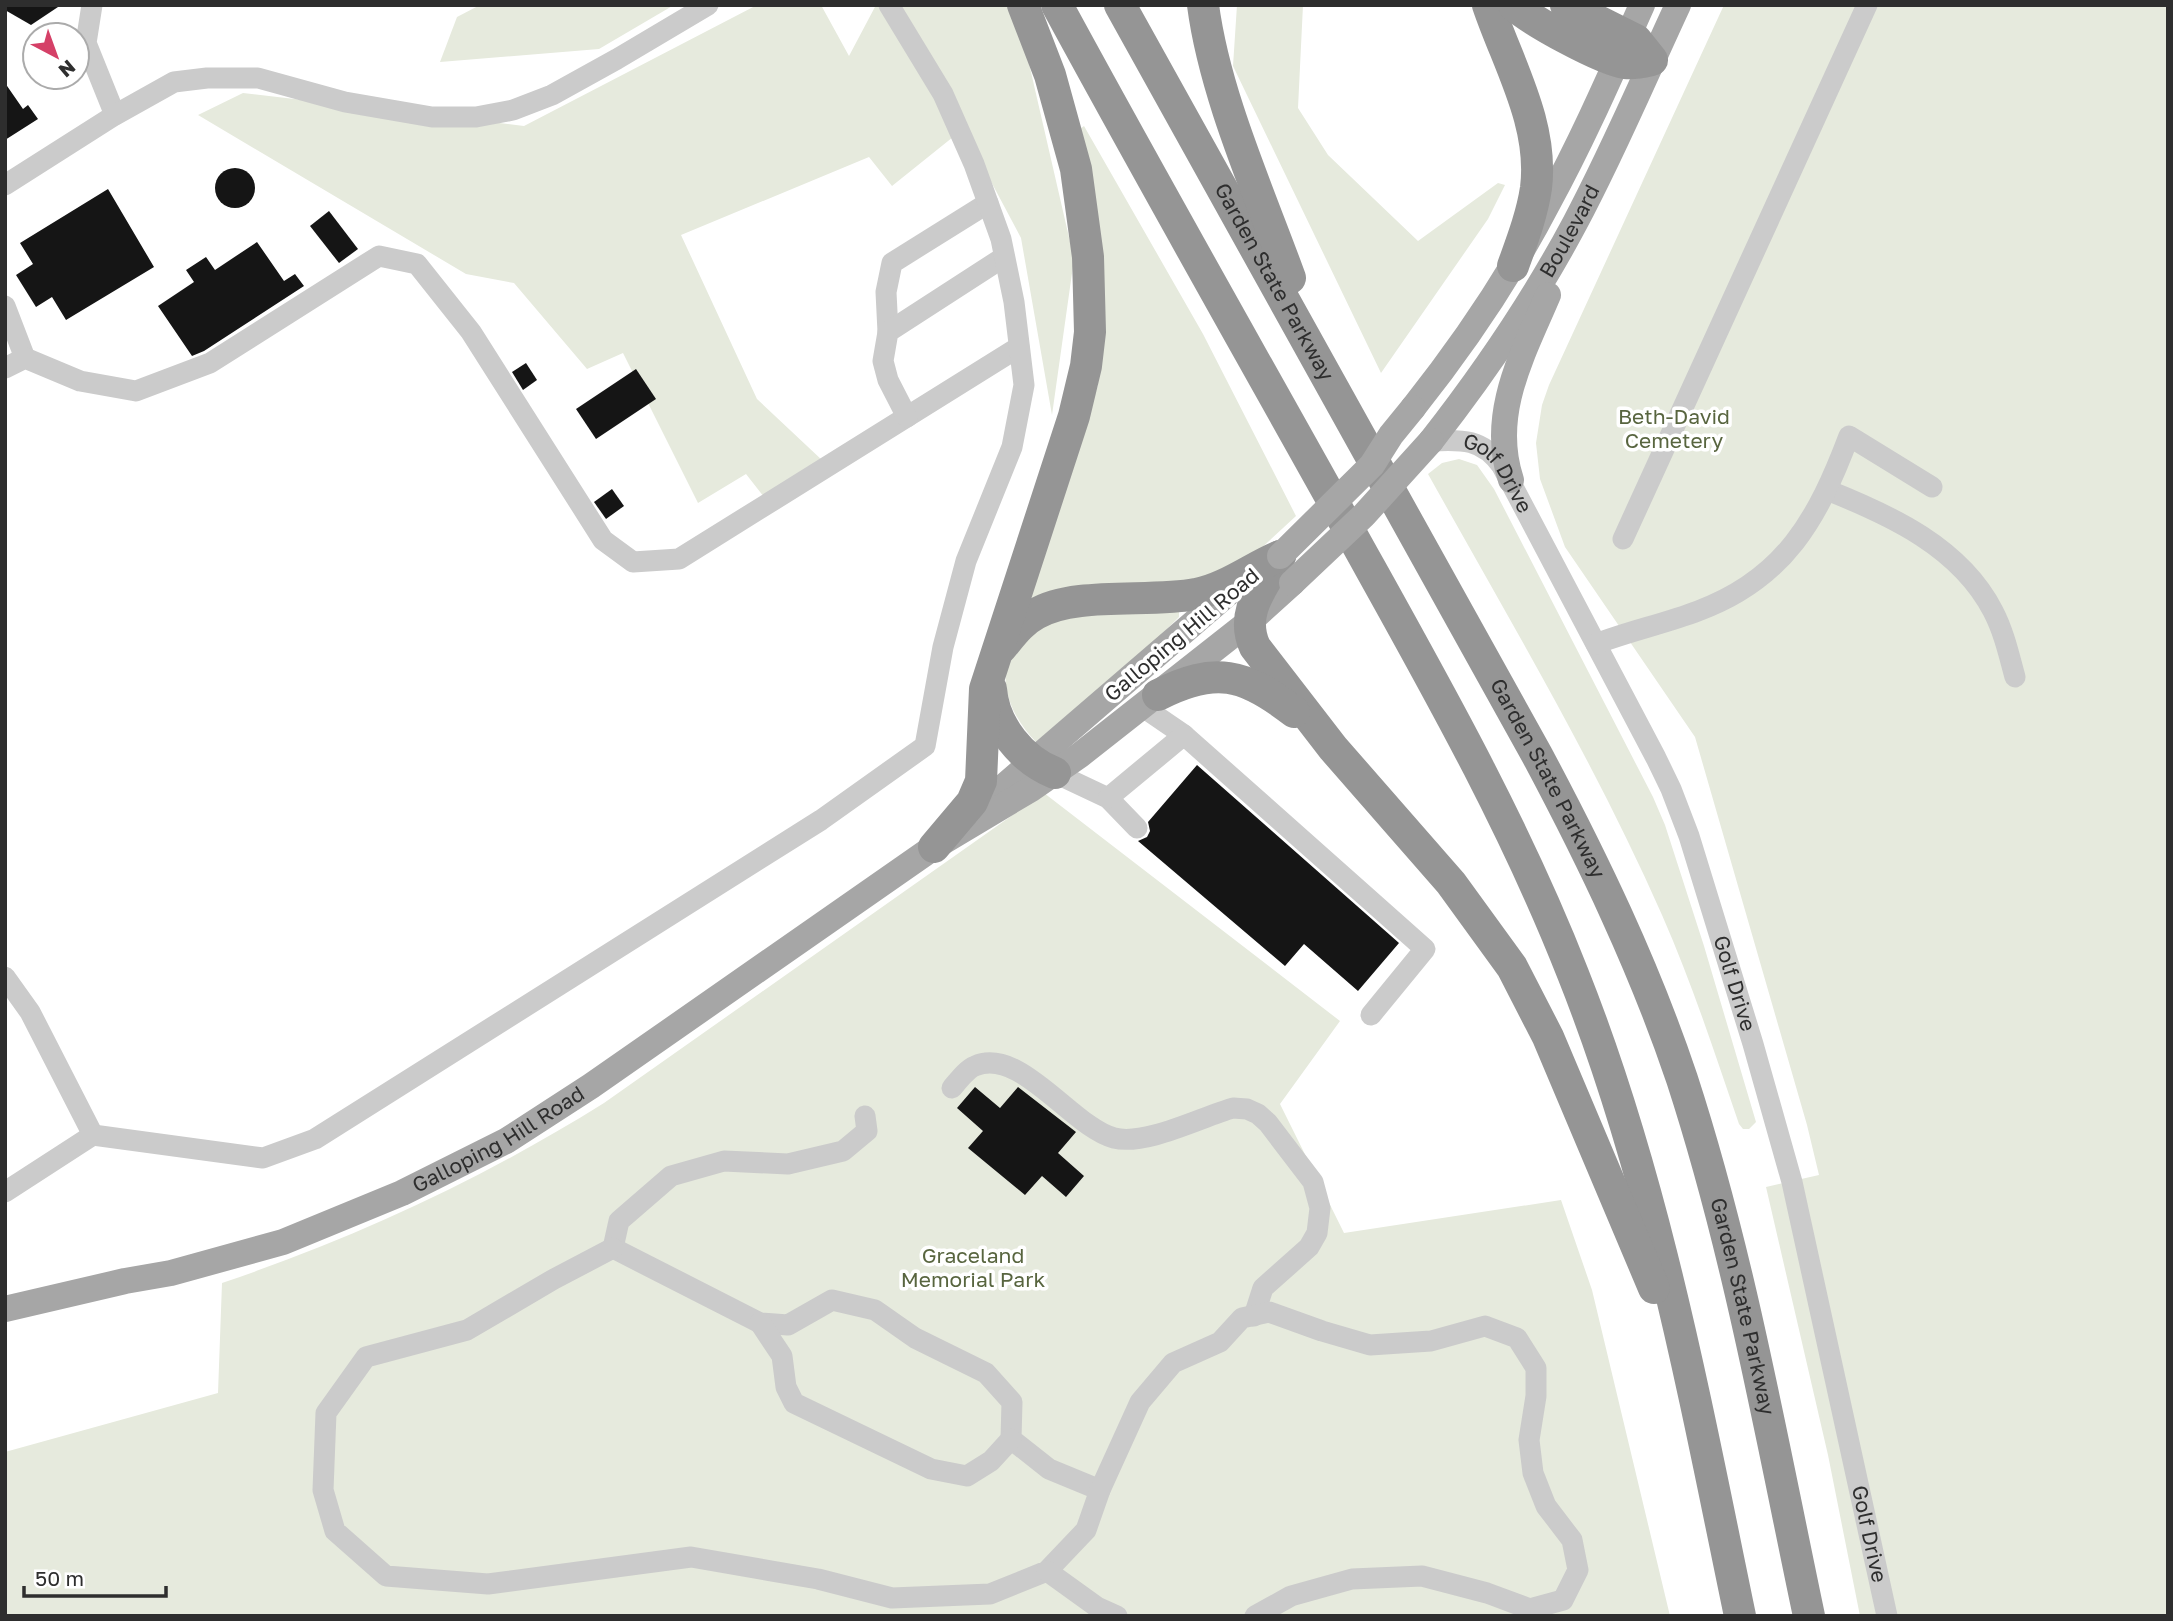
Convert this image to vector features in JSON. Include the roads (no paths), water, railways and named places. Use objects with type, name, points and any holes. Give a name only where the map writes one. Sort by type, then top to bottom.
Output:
[{"type":"highway","points":[[934,847],[972,802],[981,782],[984,768],[984,705],[993,664],[1074,415],[1086,366],[1090,332],[1088,257],[1076,169],[1054,87],[1023,5]]},
{"type":"highway","points":[[1057,5],[1439,694],[1527,867],[1573,974],[1624,1120],[1656,1231],[1740,1616]]},
{"type":"highway","name":"Garden State Parkway","points":[[1120,5],[1574,824],[1625,931],[1654,1003],[1693,1115],[1725,1227],[1809,1616]]},
{"type":"highway","points":[[1203,5],[1210,41],[1236,130],[1308,331],[1329,380]]},
{"type":"highway","points":[[1488,5],[1525,102],[1534,134],[1537,159],[1534,200],[1513,266]]},
{"type":"highway","points":[[1514,5],[1538,23],[1623,48],[1643,47],[1652,60]]},
{"type":"highway","points":[[1566,5],[1623,48]]},
{"type":"highway","points":[[1044,767],[1017,746],[997,715],[991,694],[993,664],[1019,627],[1048,608],[1070,603],[1196,594],[1222,586],[1254,567],[1286,569]]},
{"type":"highway","points":[[1286,569],[1264,587],[1252,603],[1249,622],[1252,639],[1260,655],[1333,748],[1458,891],[1522,983],[1549,1037],[1652,1284],[1699,1419]]},
{"type":"highway","points":[[1150,701],[1174,687],[1202,677],[1237,679],[1282,702],[1333,748]]},
{"type":"main road","name":"Boulevard","points":[[1413,408],[1462,344],[1513,266],[1563,175],[1642,5]]},
{"type":"main road","name":"Boulevard","points":[[1431,440],[1482,373],[1552,264],[1592,190],[1678,5]]},
{"type":"main road","points":[[1511,480],[1503,437],[1507,397],[1592,190]]},
{"type":"main road","name":"Galloping Hill Road","points":[[1286,569],[1372,465],[1413,408]]},
{"type":"main road","points":[[1372,465],[1396,451],[1431,440]]},
{"type":"main road","name":"Galloping Hill Road","points":[[1044,767],[1242,581],[1286,569],[1364,515],[1431,440]]},
{"type":"main road","name":"Galloping Hill Road","points":[[5,1309],[182,1270],[283,1242],[382,1202],[506,1142],[592,1086],[1044,767],[1150,701],[1249,622]]},
{"type":"street","points":[[92,5],[86,43],[115,115]]},
{"type":"street","points":[[5,185],[115,115],[174,82],[207,78],[258,78],[384,110],[432,117],[476,117],[513,110],[552,95],[617,60],[708,5]]},
{"type":"street","points":[[5,1192],[93,1135],[263,1158],[314,1139],[799,834],[925,746],[943,647],[966,561],[1012,447],[1024,385],[1014,302],[988,203],[943,93],[889,5]]},
{"type":"street","points":[[1623,539],[1867,5]]},
{"type":"street","points":[[907,417],[888,380],[883,361],[888,332],[886,292],[892,263],[988,203]]},
{"type":"street","points":[[5,306],[25,358],[80,381],[136,391],[210,363],[379,256],[416,264],[471,332],[603,541],[633,562],[679,559],[1019,347]]},
{"type":"street","points":[[888,332],[1004,257]]},
{"type":"street","points":[[5,368],[25,358]]},
{"type":"street","points":[[1596,644],[1699,611],[1744,589],[1787,554],[1804,531],[1827,490],[1849,436],[1932,487]]},
{"type":"street","name":"Golf Drive","points":[[1431,440],[1462,440],[1480,445],[1495,457],[1511,480],[1676,802],[1723,940],[1779,1133],[1801,1220],[1887,1616]]},
{"type":"street","points":[[1827,490],[1902,523],[1960,568],[1978,588],[1993,611],[2015,677]]},
{"type":"street","points":[[1150,701],[1184,735],[1425,949],[1371,1015]]},
{"type":"street","points":[[1108,798],[1184,735]]},
{"type":"street","points":[[1044,767],[1108,798],[1137,828]]},
{"type":"street","points":[[5,976],[30,1012],[93,1135]]},
{"type":"street","points":[[952,1088],[973,1066],[992,1062],[1011,1067],[1086,1123],[1113,1138],[1136,1140],[1233,1108],[1247,1109],[1258,1114],[1292,1152],[1313,1182],[1320,1208],[1317,1233],[1309,1247],[1263,1288],[1254,1316]]},
{"type":"street","points":[[865,1116],[867,1131],[844,1151],[788,1164],[724,1160],[671,1176],[619,1221],[613,1248],[467,1330],[366,1357],[326,1413],[323,1490],[335,1531],[386,1576],[488,1584],[691,1557],[818,1579],[892,1598],[990,1594],[1047,1571],[1086,1530],[1100,1490],[1140,1402],[1173,1363],[1220,1342],[1242,1318],[1269,1312],[1370,1345],[1431,1341],[1485,1326],[1517,1338],[1536,1368],[1536,1396],[1529,1440],[1532,1473],[1546,1506],[1572,1539],[1578,1570],[1563,1600],[1530,1609],[1487,1593],[1422,1576],[1352,1579],[1291,1597],[1255,1616]]},
{"type":"street","points":[[613,1248],[760,1323],[788,1325],[832,1300],[875,1310],[915,1338],[986,1373],[1012,1402],[1012,1439],[991,1461],[967,1476],[931,1469],[794,1403],[786,1387],[782,1356],[760,1323]]},
{"type":"street","points":[[1012,1439],[1049,1469],[1100,1490]]},
{"type":"street","points":[[1047,1571],[1097,1607],[1117,1616]]},
{"type":"park label","name":"Beth-David Cemetery","points":[[1674,429]]},
{"type":"park label","name":"Graceland Memorial Park","points":[[973,1268]]}]
